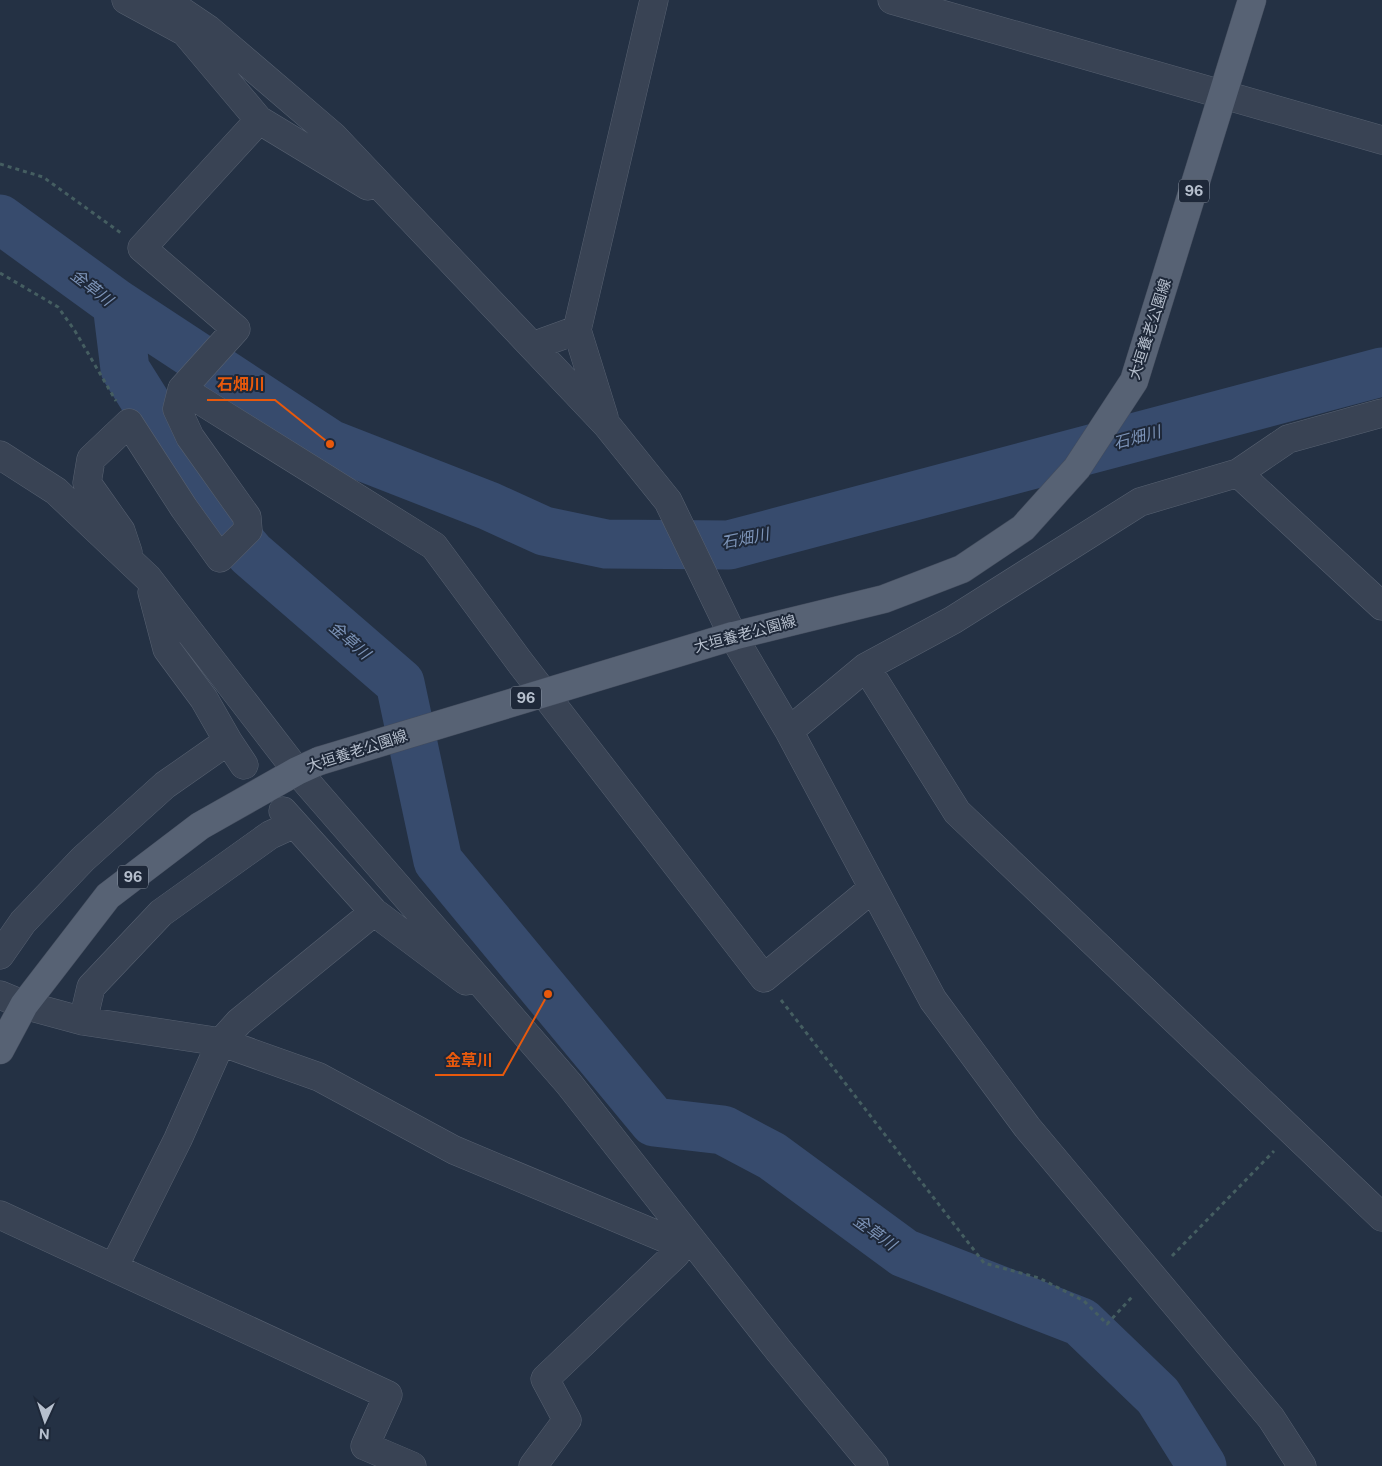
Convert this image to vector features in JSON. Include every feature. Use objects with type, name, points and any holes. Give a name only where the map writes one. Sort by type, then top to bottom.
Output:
[{"type":"main road","name":"大垣養老公園線","points":[[0,1050],[12,1000],[108,896],[200,826],[308,766],[733,636],[884,599],[962,569],[1023,528],[1078,468],[1134,381],[1252,0]]},
{"type":"street","points":[[126,0],[186,32],[259,120],[397,204]]},
{"type":"street","points":[[165,0],[208,29],[333,136],[606,424],[668,501],[733,636],[789,731],[933,1000],[1021,1119],[1271,1418],[1302,1466]]},
{"type":"street","points":[[606,424],[576,330],[654,0]]},
{"type":"street","points":[[892,0],[1382,140]]},
{"type":"street","points":[[244,765],[204,699],[167,649],[140,571],[121,531],[87,483],[91,459],[129,423],[184,508],[220,558],[248,530],[246,517],[190,437],[176,409],[182,389],[236,329],[142,248],[259,120]]},
{"type":"street","points":[[533,346],[576,330]]},
{"type":"street","points":[[182,389],[434,546],[519,661],[764,978],[873,888]]},
{"type":"street","points":[[789,731],[866,667],[953,620],[1140,502],[1238,473],[1288,439],[1382,414]]},
{"type":"street","points":[[0,455],[56,491],[140,571],[308,766],[494,997],[569,1084],[780,1351],[874,1466]]},
{"type":"street","points":[[1238,473],[1382,606]]},
{"type":"street","points":[[866,667],[957,812],[1382,1217]]},
{"type":"street","points":[[0,955],[23,922],[83,858],[165,785],[228,740]]},
{"type":"street","points":[[84,1021],[91,987],[161,913],[270,834],[289,817],[374,912],[461,978],[494,997]]},
{"type":"street","points":[[114,1267],[178,1138],[221,1042],[239,1022],[374,912]]},
{"type":"street","points":[[12,1000],[84,1021],[221,1042],[319,1077],[454,1150],[672,1246]]},
{"type":"street","points":[[569,1084],[672,1246],[780,1351]]},
{"type":"street","points":[[0,1215],[388,1395],[365,1446],[412,1466]]},
{"type":"street","points":[[533,1466],[567,1420],[545,1379],[672,1246]]},
{"type":"path","points":[[0,164],[43,177],[142,248]]},
{"type":"path","points":[[0,273],[58,307],[75,330],[129,423]]},
{"type":"path","points":[[764,978],[984,1263],[1039,1278],[1084,1301],[1107,1324],[1132,1297]]},
{"type":"path","points":[[1170,1259],[1293,1132]]},
{"type":"waterway","name":"石畑川","points":[[0,219],[117,304],[330,444],[489,506],[544,531],[606,544],[729,545],[1382,372]]},
{"type":"waterway","name":"金草川","points":[[117,304],[125,369],[215,512],[251,554],[400,683],[438,861],[654,1122],[723,1130],[772,1156],[904,1253],[1081,1322],[1158,1396],[1202,1466]]},
{"type":"place","name":"石畑川","points":[[330,444]]},
{"type":"place","name":"金草川","points":[[548,994]]}]
